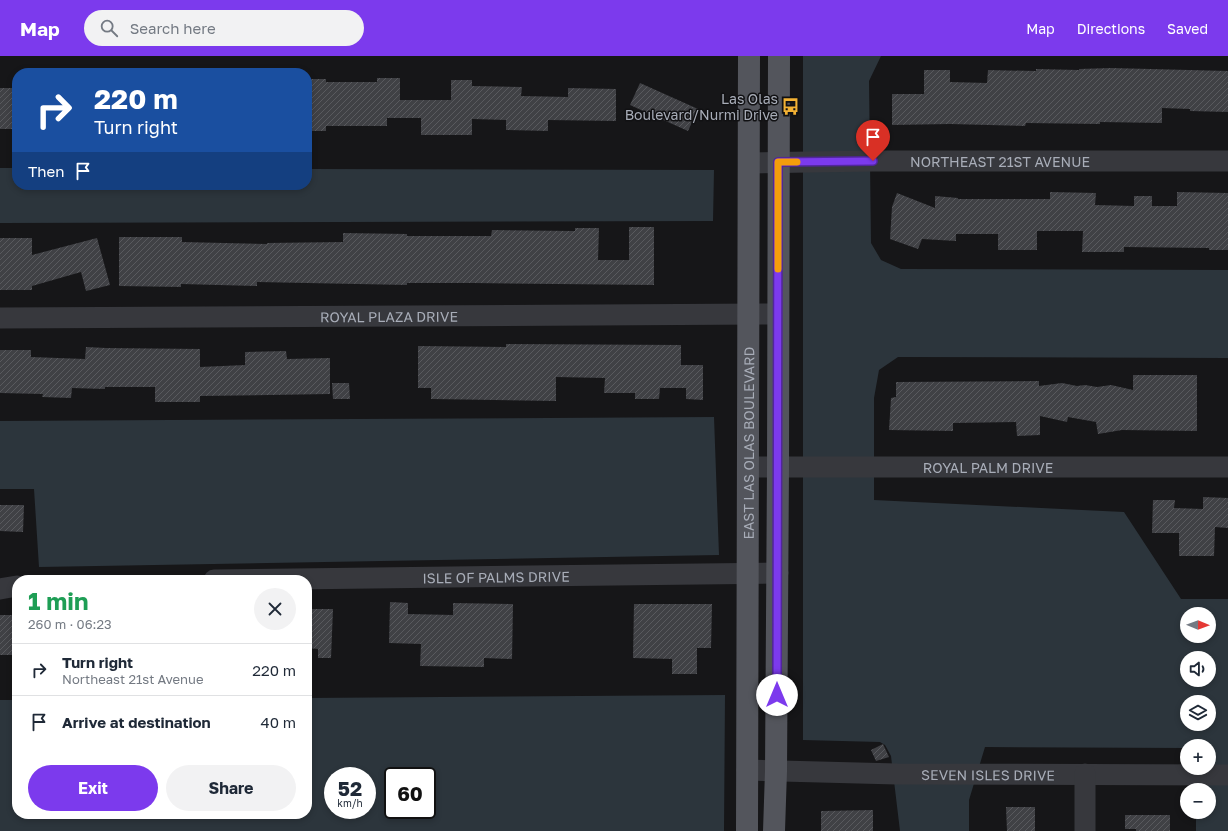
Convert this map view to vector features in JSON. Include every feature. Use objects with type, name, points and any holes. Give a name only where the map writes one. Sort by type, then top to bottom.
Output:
[{"type":"main road","name":"EAST LAS OLAS BOULEVARD","points":[[747,831],[749,56]]},
{"type":"main road","points":[[774,831],[778,573],[787,467],[778,314],[788,162],[779,56]]},
{"type":"street","name":"NORTHEAST 21ST AVENUE","points":[[749,163],[873,161],[1228,162]]},
{"type":"street","name":"ROYAL PLAZA DRIVE","points":[[0,318],[778,314]]},
{"type":"street","name":"ROYAL PALM DRIVE","points":[[748,467],[1228,467]]},
{"type":"street","name":"ISLE OF PALMS DRIVE","points":[[312,579],[778,573]]},
{"type":"street","points":[[0,589],[12,587]]},
{"type":"street","name":"SEVEN ISLES DRIVE","points":[[747,770],[897,774],[1228,774]]},
{"type":"street","points":[[1085,774],[1085,831]]},
{"type":"shaded area","points":[[803,56],[881,56],[869,81],[871,243],[881,260],[901,269],[1228,270],[1228,358],[898,357],[879,370],[874,398],[874,500],[1124,512],[1181,599],[1228,599],[1228,831],[1196,831],[1196,819],[1216,819],[1216,783],[1196,783],[1196,775],[1216,775],[1216,739],[1180,739],[1180,748],[985,747],[969,800],[969,831],[900,831],[891,756],[885,745],[880,742],[803,740]]},
{"type":"shaded area","points":[[0,168],[12,168],[12,190],[312,190],[312,169],[714,170],[713,221],[0,223]]},
{"type":"shaded area","points":[[714,417],[719,555],[39,567],[34,489],[0,489],[0,421]]},
{"type":"shaded area","points":[[725,695],[724,831],[0,831],[0,700],[12,700],[12,819],[312,819],[312,698]]},
{"type":"building","points":[[1111,68],[1228,71],[1228,112],[1190,111],[1190,109],[1162,108],[1162,123],[1026,123],[1025,126],[950,124],[892,125],[892,94],[924,94],[924,70],[950,70],[950,82],[987,83],[988,70],[1036,71],[1036,69],[1079,70]]},
{"type":"building","points":[[377,78],[400,78],[400,100],[451,100],[451,80],[472,80],[472,86],[522,87],[521,96],[568,97],[568,88],[616,89],[616,121],[548,120],[548,131],[506,130],[506,120],[472,119],[472,135],[421,135],[421,118],[387,118],[387,126],[326,126],[326,131],[312,131],[312,79],[326,79],[326,82],[377,82]]},
{"type":"building","points":[[640,83],[698,109],[688,131],[630,105]]},
{"type":"building","points":[[0,88],[12,88],[12,129],[0,129]]},
{"type":"building","points":[[1050,192],[1096,193],[1095,205],[1134,206],[1134,196],[1152,196],[1152,206],[1177,206],[1177,192],[1228,193],[1228,250],[1209,250],[1209,248],[1124,247],[1124,252],[1082,252],[1083,231],[1037,231],[1037,250],[998,250],[998,234],[956,234],[956,241],[922,239],[918,249],[890,239],[892,207],[897,193],[935,208],[935,196],[958,199],[1050,199]]},
{"type":"building","points":[[629,227],[654,227],[654,285],[407,283],[407,285],[257,282],[257,286],[181,284],[181,287],[119,286],[119,237],[182,237],[182,242],[267,244],[343,242],[343,233],[407,234],[407,236],[491,236],[492,230],[575,231],[575,228],[599,228],[598,260],[629,260]]},
{"type":"building","points":[[0,238],[32,238],[32,255],[97,238],[110,285],[86,291],[81,272],[32,286],[32,290],[0,290]]},
{"type":"building","points":[[506,344],[681,345],[681,365],[703,365],[703,400],[686,399],[686,388],[660,388],[659,399],[635,399],[635,393],[604,393],[605,378],[556,377],[556,401],[431,399],[431,388],[418,388],[418,346],[506,347]]},
{"type":"building","points":[[86,347],[200,349],[200,367],[245,365],[245,352],[286,351],[287,359],[330,358],[330,394],[200,396],[200,402],[155,402],[155,387],[105,387],[105,389],[72,388],[71,398],[42,397],[43,394],[0,393],[0,350],[31,350],[31,357],[85,359]]},
{"type":"building","points":[[1133,375],[1197,375],[1197,431],[1122,430],[1098,434],[1096,422],[1068,417],[1067,422],[1040,416],[1040,435],[1017,436],[1016,422],[953,423],[953,431],[889,430],[891,398],[896,397],[896,382],[1039,381],[1039,386],[1062,383],[1077,386],[1085,385],[1097,387],[1111,385],[1133,390]]},
{"type":"building","points":[[332,383],[349,383],[350,399],[333,399]]},
{"type":"building","points":[[1203,497],[1228,498],[1228,528],[1215,527],[1214,556],[1179,556],[1179,533],[1152,533],[1153,500],[1175,500],[1174,508],[1203,509]]},
{"type":"building","points":[[0,505],[24,505],[23,532],[0,531]]},
{"type":"building","points":[[390,602],[408,603],[408,614],[453,615],[453,603],[513,604],[512,659],[484,658],[484,667],[420,666],[421,644],[389,643]]},
{"type":"building","points":[[634,604],[712,604],[711,648],[697,648],[697,674],[672,674],[672,659],[633,658]]},
{"type":"building","points":[[312,609],[333,609],[331,658],[318,658],[318,649],[312,648]]},
{"type":"building","points":[[0,615],[12,615],[12,655],[0,655]]},
{"type":"building","points":[[883,744],[889,757],[876,761],[871,750]]},
{"type":"building","points":[[1006,807],[1035,807],[1035,831],[1007,831]]},
{"type":"building","points":[[873,810],[873,831],[821,831],[821,811]]},
{"type":"building","points":[[1125,815],[1170,815],[1170,831],[1136,831],[1136,829],[1125,829]]},
{"type":"slow traffic","points":[[778,269],[778,162],[797,162]]},
{"type":"place","name":"Las Olas Boulevard/Nurmi Drive","points":[[791,106]]},
{"type":"route","points":[[777,695],[778,162],[873,161]]}]
